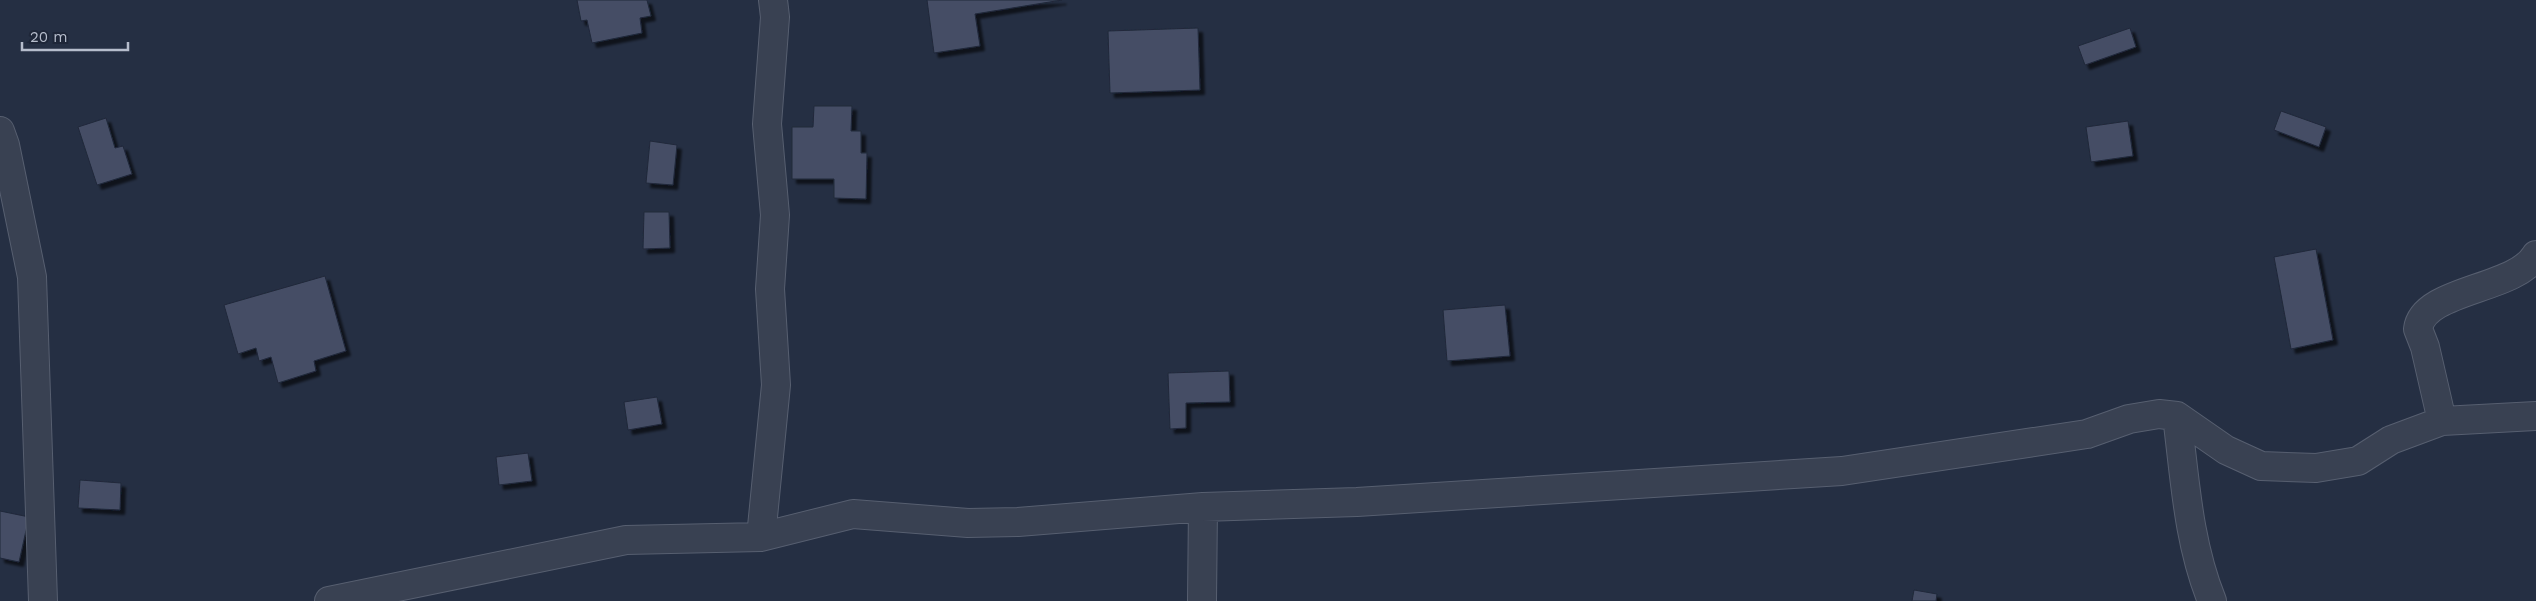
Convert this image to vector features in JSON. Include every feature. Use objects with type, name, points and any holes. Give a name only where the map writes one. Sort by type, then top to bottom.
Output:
[{"type":"street","points":[[761,536],[776,385],[770,289],[775,215],[767,124],[774,17],[772,0]]},
{"type":"street","points":[[0,131],[5,145],[32,277],[43,601]]},
{"type":"street","points":[[2442,421],[2425,347],[2418,329],[2421,318],[2427,311],[2440,304],[2510,275],[2522,268],[2536,255]]},
{"type":"street","points":[[336,601],[626,540],[761,536],[853,514],[968,524],[1018,522],[1203,507],[1357,502],[1842,471],[2086,434],[2129,419],[2152,415],[2177,416],[2226,450],[2262,466],[2316,468],[2358,461],[2391,440],[2442,421],[2536,416]]},
{"type":"street","points":[[2177,416],[2192,540],[2201,573],[2212,601]]},
{"type":"street","points":[[1202,601],[1203,507]]},
{"type":"building","points":[[577,0],[647,0],[651,16],[640,18],[642,33],[592,43],[587,20],[581,21]]},
{"type":"building","points":[[927,0],[1062,0],[975,14],[980,46],[934,53]]},
{"type":"building","points":[[1198,28],[1200,90],[1110,93],[1108,31]]},
{"type":"building","points":[[2130,28],[2136,47],[2085,65],[2078,46]]},
{"type":"building","points":[[814,106],[852,106],[851,131],[861,131],[861,153],[867,153],[866,199],[834,198],[834,179],[792,179],[792,127],[813,127]]},
{"type":"building","points":[[2281,111],[2326,127],[2319,147],[2274,130]]},
{"type":"building","points":[[106,118],[115,148],[123,146],[132,174],[97,185],[78,127]]},
{"type":"building","points":[[2128,121],[2133,156],[2091,162],[2086,127]]},
{"type":"building","points":[[650,141],[677,145],[673,185],[646,183]]},
{"type":"building","points":[[644,212],[669,212],[670,248],[643,249]]},
{"type":"building","points":[[2316,249],[2333,340],[2291,349],[2274,257]]},
{"type":"building","points":[[325,276],[346,351],[314,361],[316,371],[278,383],[271,357],[259,361],[256,348],[238,354],[224,305]]},
{"type":"building","points":[[1505,305],[1510,356],[1447,361],[1443,310]]},
{"type":"building","points":[[1229,371],[1230,402],[1186,403],[1186,428],[1170,429],[1168,373]]},
{"type":"building","points":[[657,397],[662,424],[628,430],[624,402]]},
{"type":"building","points":[[528,453],[532,481],[499,485],[496,457]]},
{"type":"building","points":[[80,480],[121,483],[120,510],[78,508]]},
{"type":"building","points":[[0,511],[29,517],[19,562],[0,558]]},
{"type":"building","points":[[1914,590],[1937,594],[1936,601],[1912,601]]}]
